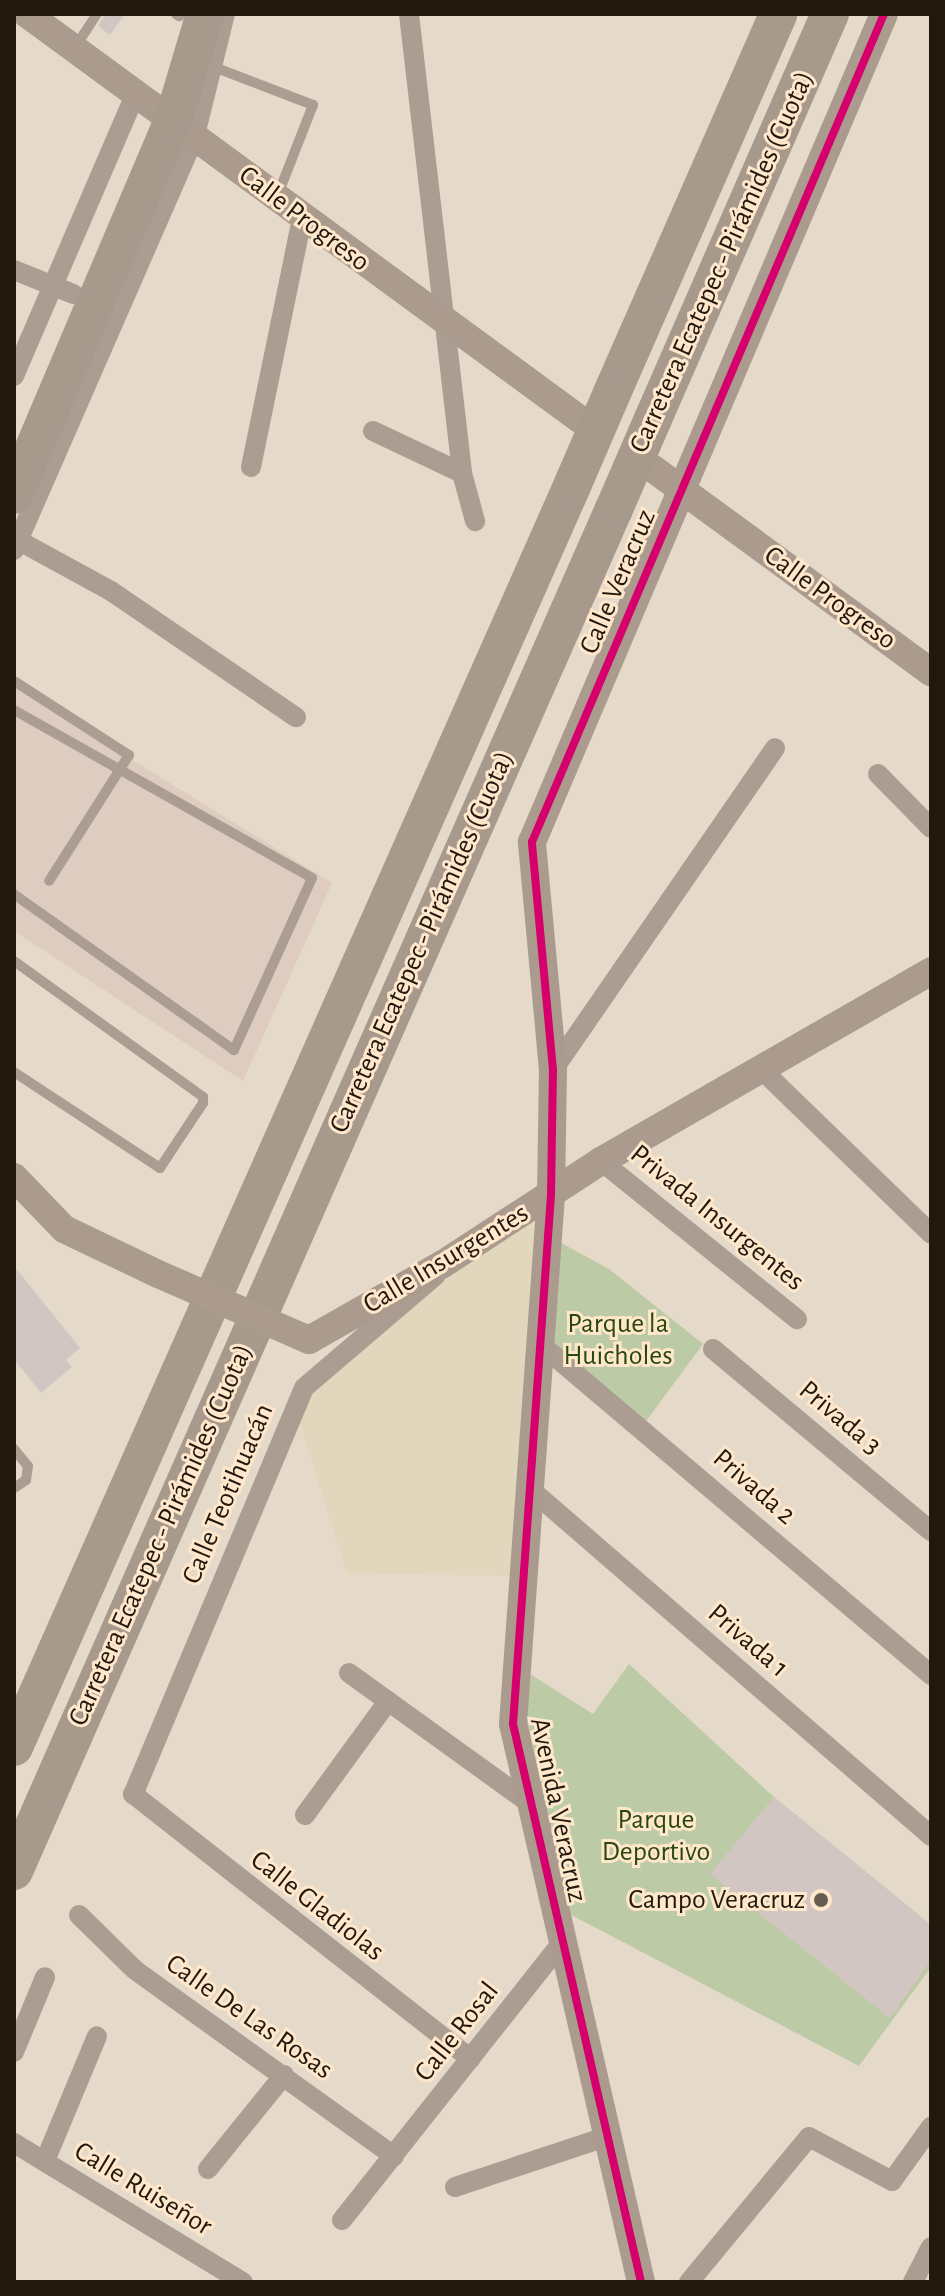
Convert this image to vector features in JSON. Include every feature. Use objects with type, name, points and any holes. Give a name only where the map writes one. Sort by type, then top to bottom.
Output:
[{"type":"highway","points":[[14,495],[165,112],[185,14]]},
{"type":"highway","name":"Carretera Ecatepec - Pirámides (Cuota)","points":[[14,1747],[778,14]]},
{"type":"highway","name":"Carretera Ecatepec - Pirámides (Cuota)","points":[[14,1871],[830,14]]},
{"type":"highway","points":[[14,432],[62,290],[165,112]]},
{"type":"street","points":[[225,14],[214,67],[165,112],[15,543],[111,591],[296,717]]},
{"type":"street","points":[[409,14],[448,327],[462,473],[475,521]]},
{"type":"street","name":"Calle Veracruz","points":[[551,1195],[553,1070],[532,842],[884,14]]},
{"type":"street","name":"Calle Progreso","points":[[40,18],[75,48],[165,112],[302,219],[582,421]]},
{"type":"street","points":[[251,467],[302,219]]},
{"type":"street","points":[[14,270],[62,290],[14,376]]},
{"type":"street","points":[[373,431],[462,473]]},
{"type":"street","name":"Calle Progreso","points":[[652,468],[931,672]]},
{"type":"street","points":[[553,1070],[775,748]]},
{"type":"street","points":[[878,774],[931,828]]},
{"type":"street","name":"Calle Insurgentes","points":[[14,1177],[64,1229],[309,1340],[443,1264],[601,1161],[931,971]]},
{"type":"street","points":[[761,1069],[931,1234]]},
{"type":"street","name":"Privada Insurgentes","points":[[601,1161],[797,1319]]},
{"type":"street","name":"Avenida Veracruz","points":[[551,1195],[513,1724],[641,2282]]},
{"type":"street","name":"Calle Teotihuacán","points":[[133,1794],[304,1388],[426,1287],[443,1264]]},
{"type":"street","name":"Privada 2","points":[[539,1343],[931,1675]]},
{"type":"street","name":"Privada 3","points":[[713,1349],[931,1531]]},
{"type":"street","name":"Privada 1","points":[[529,1488],[931,1836]]},
{"type":"street","points":[[349,1673],[532,1805]]},
{"type":"street","points":[[305,1815],[388,1701]]},
{"type":"street","name":"Calle Gladiolas","points":[[133,1794],[471,2059]]},
{"type":"street","name":"Calle De Las Rosas","points":[[79,1915],[135,1970],[394,2156]]},
{"type":"street","name":"Calle Rosal","points":[[342,2220],[563,1941]]},
{"type":"street","points":[[14,2052],[45,1977]]},
{"type":"street","points":[[45,2161],[97,2036]]},
{"type":"street","points":[[208,2169],[284,2075]]},
{"type":"street","points":[[689,2282],[809,2137],[892,2181],[931,2127]]},
{"type":"street","points":[[455,2187],[608,2136]]},
{"type":"street","name":"Calle Ruiseñor","points":[[14,2143],[243,2282]]},
{"type":"street","points":[[913,2282],[931,2247]]},
{"type":"lane","points":[[75,48],[97,14]]},
{"type":"lane","points":[[214,67],[313,105],[277,199]]},
{"type":"lane","points":[[14,681],[128,752],[122,770],[49,881]]},
{"type":"lane","points":[[14,710],[312,878],[234,1050],[14,894]]},
{"type":"lane","points":[[14,961],[203,1097],[203,1103],[160,1168],[14,1072]]},
{"type":"lane","points":[[14,1449],[28,1466],[26,1480],[14,1488]]},
{"type":"shaded area","points":[[14,687],[332,883],[243,1081],[14,931]]},
{"type":"green space","name":"Parque la Huicholes","points":[[550,1237],[609,1269],[703,1344],[641,1428],[541,1340]]},
{"type":"green space","name":"Parque Deportivo","points":[[511,1662],[593,1714],[629,1664],[774,1797],[931,1925],[931,1967],[859,2066],[560,1909]]},
{"type":"sand","points":[[550,1204],[519,1576],[347,1573],[295,1409],[488,1238]]},
{"type":"building","points":[[105,14],[125,14],[110,35],[98,26]]},
{"type":"building","points":[[14,1266],[80,1348],[66,1360],[72,1367],[41,1393],[14,1359]]},
{"type":"building","name":"Campo Veracruz","points":[[774,1797],[931,1925],[931,1960],[890,2018],[710,1874]]},
{"type":"cycle path","points":[[641,2282],[513,1724],[551,1195],[553,1070],[532,842],[884,14]]},
{"type":"place","name":"Campo Veracruz","points":[[821,1900]]}]
